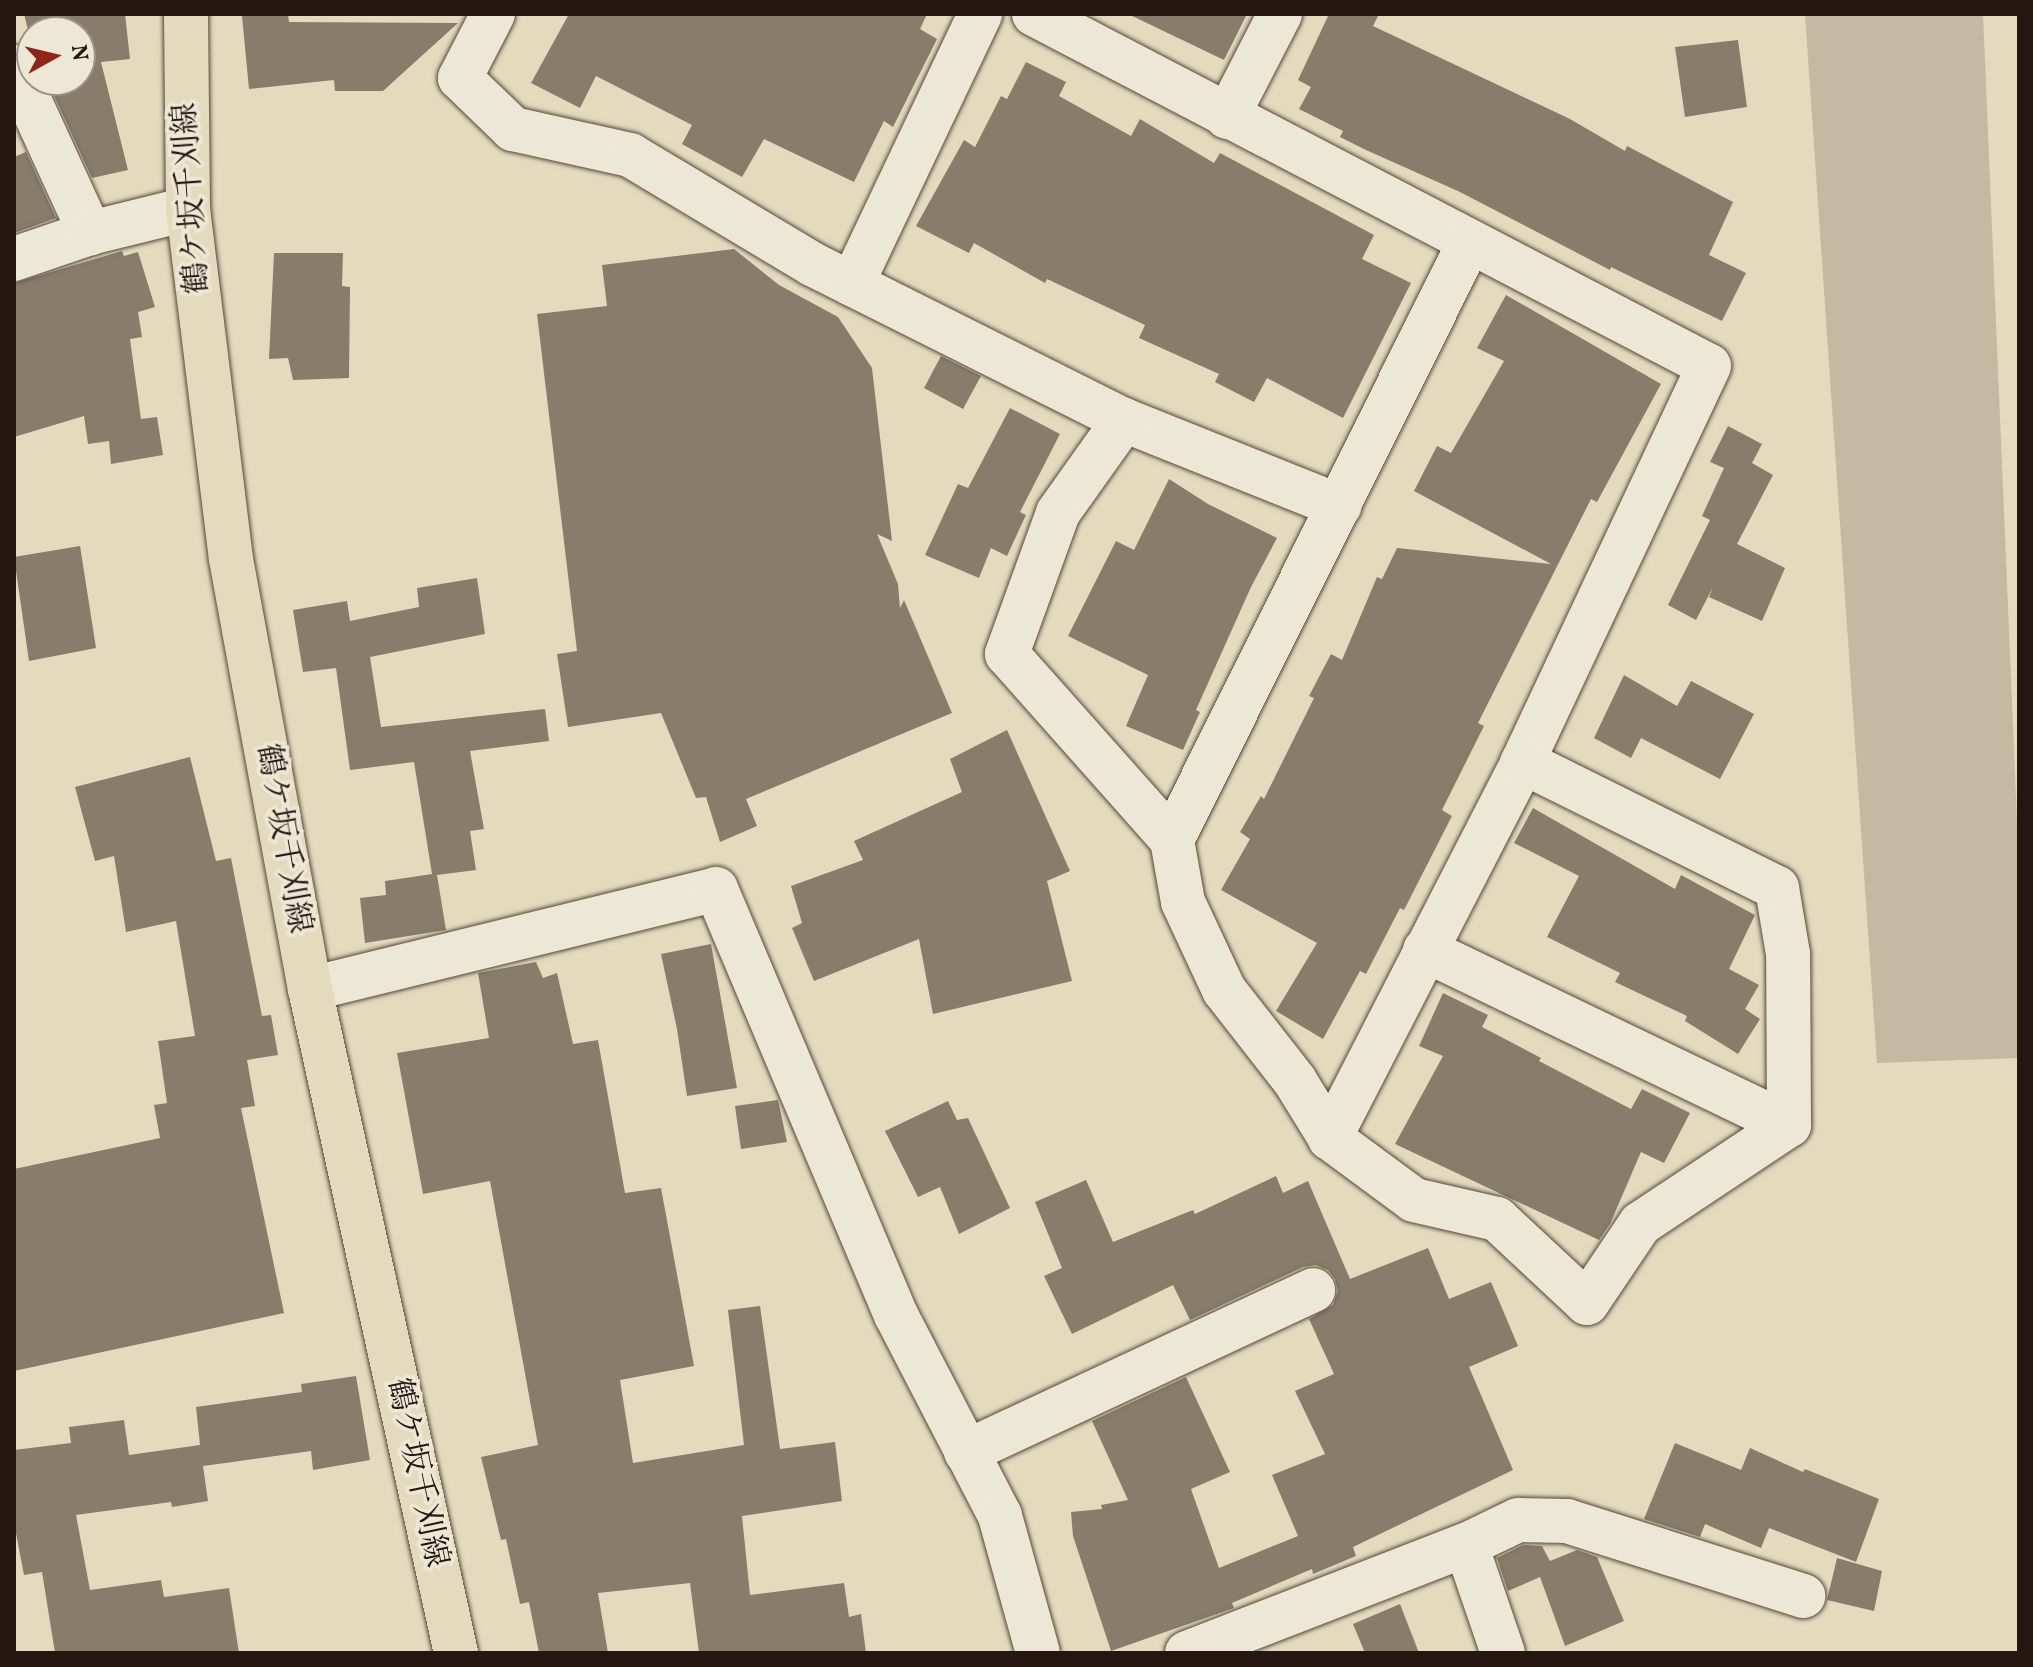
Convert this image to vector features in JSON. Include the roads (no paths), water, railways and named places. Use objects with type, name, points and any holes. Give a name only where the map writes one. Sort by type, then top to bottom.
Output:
[{"type":"main road","name":"鶴ケ坂千刈線","points":[[186,14],[188,209],[231,559],[310,989],[456,1653]]},
{"type":"street","points":[[493,14],[460,78],[513,129],[630,155],[852,284],[1124,420],[1339,506]]},
{"type":"street","points":[[852,284],[980,14]]},
{"type":"street","points":[[1034,14],[1709,366],[1523,762],[1330,1138]]},
{"type":"street","points":[[1227,117],[1280,14]]},
{"type":"street","points":[[14,67],[90,233]]},
{"type":"street","points":[[14,259],[90,233],[188,209]]},
{"type":"street","points":[[1172,840],[1469,243]]},
{"type":"street","points":[[1124,420],[1058,513],[1007,654],[1172,840],[1183,902],[1224,990],[1295,1081],[1330,1138],[1414,1200],[1497,1219],[1587,1303],[1640,1224],[1789,1125]]},
{"type":"street","points":[[1523,762],[1777,888],[1788,954],[1789,1125]]},
{"type":"street","points":[[310,989],[716,889],[896,1315],[1000,1516],[1038,1653]]},
{"type":"street","points":[[1425,950],[1789,1125]]},
{"type":"street","points":[[966,1452],[1313,1290]]},
{"type":"street","points":[[1187,1653],[1466,1545],[1518,1520],[1567,1521],[1803,1596]]},
{"type":"street","points":[[1466,1545],[1503,1653]]}]
